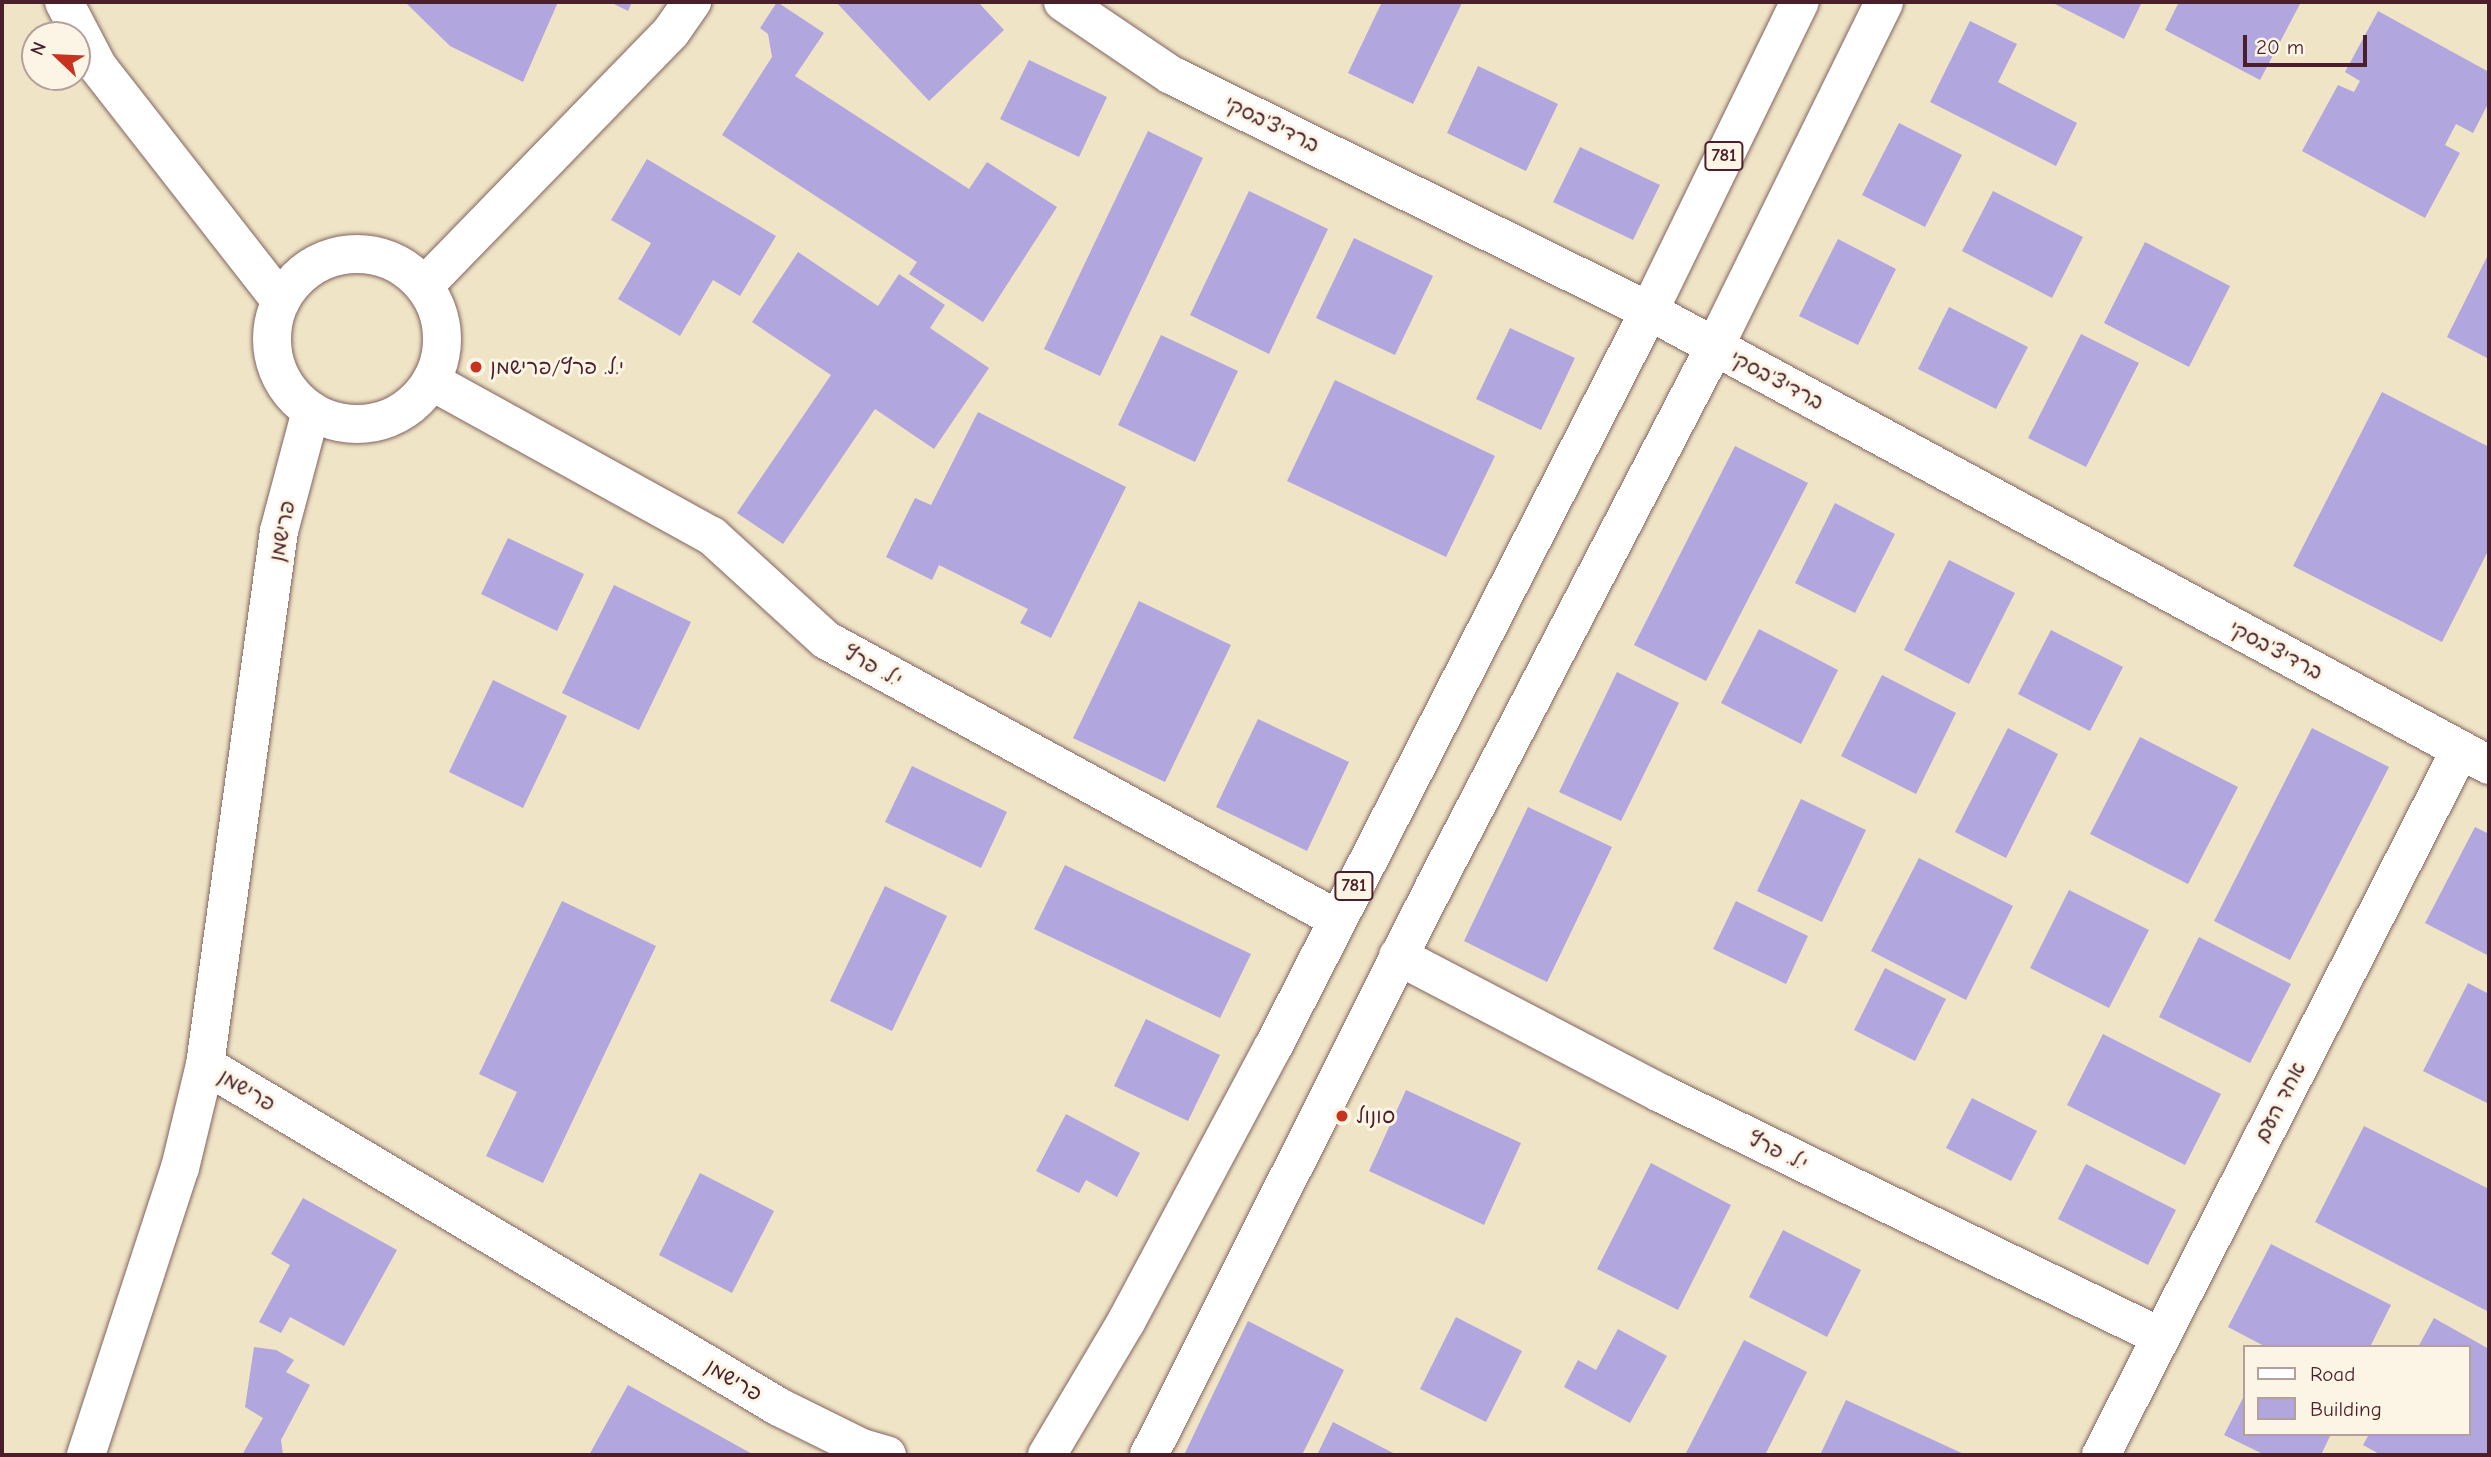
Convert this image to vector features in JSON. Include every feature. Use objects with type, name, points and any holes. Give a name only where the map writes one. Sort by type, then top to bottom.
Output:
[{"type":"street","points":[[64,2],[98,67],[281,301]]},
{"type":"street","points":[[424,286],[671,32],[692,2]]},
{"type":"street","name":"ברדיצ'בסקי","points":[[1063,2],[1171,75],[1649,311],[2475,757]]},
{"type":"street","name":"781","points":[[1047,1455],[1202,1185],[1649,311],[1800,2]]},
{"type":"street","points":[[1149,1455],[1398,956],[1715,346],[1884,2]]},
{"type":"street","points":[[349,254],[386,259],[403,267],[424,286],[437,308],[442,332],[440,358],[431,381],[417,400],[377,422],[354,424],[311,411],[292,395],[276,361],[273,324],[281,301],[306,272],[349,254]]},
{"type":"street","name":"י.ל. פרץ","points":[[431,381],[712,536],[826,640],[1337,919]]},
{"type":"street","name":"פרישמן","points":[[311,411],[279,531],[205,1065],[779,1407],[873,1453]]},
{"type":"street","name":"אחד העם","points":[[2101,1455],[2161,1337],[2475,757]]},
{"type":"street","name":"י.ל. פרץ","points":[[1398,956],[1660,1093],[2161,1337]]},
{"type":"street","points":[[86,1455],[180,1168],[205,1065]]},
{"type":"street","points":[[100,1455],[113,1379]]},
{"type":"building","points":[[405,2],[558,2],[523,82],[450,46]]},
{"type":"building","points":[[610,2],[632,2],[628,11]]},
{"type":"building","points":[[777,2],[824,33],[795,76],[969,189],[987,162],[1057,207],[983,322],[909,274],[917,262],[722,135],[772,57],[768,34],[760,28]]},
{"type":"building","points":[[836,2],[978,2],[1004,30],[929,101]]},
{"type":"building","points":[[1382,2],[1462,3],[1413,104],[1348,73]]},
{"type":"building","points":[[2051,2],[2142,2],[2124,39]]},
{"type":"building","points":[[2179,2],[2301,2],[2260,80],[2165,30]]},
{"type":"building","points":[[2378,11],[2489,72],[2489,102],[2473,133],[2456,124],[2445,145],[2460,153],[2425,218],[2302,151],[2338,85],[2354,92],[2360,81],[2345,72]]},
{"type":"building","points":[[1970,21],[2017,44],[1998,82],[2077,123],[2056,166],[1930,102]]},
{"type":"building","points":[[1029,60],[1107,97],[1079,157],[1000,119]]},
{"type":"building","points":[[1478,66],[1558,104],[1526,171],[1447,133]]},
{"type":"building","points":[[1899,123],[1962,155],[1925,227],[1862,195]]},
{"type":"building","points":[[1148,131],[1203,158],[1100,376],[1044,349]]},
{"type":"building","points":[[1580,147],[1660,185],[1633,240],[1553,202]]},
{"type":"building","points":[[647,159],[776,236],[740,296],[713,280],[680,336],[618,299],[651,243],[611,220]]},
{"type":"building","points":[[1249,191],[1328,229],[1269,354],[1190,315]]},
{"type":"building","points":[[1993,191],[2083,237],[2052,298],[1962,251]]},
{"type":"building","points":[[1354,238],[1433,276],[1395,355],[1316,318]]},
{"type":"building","points":[[1838,239],[1896,269],[1858,345],[1799,316]]},
{"type":"building","points":[[2145,242],[2230,286],[2189,367],[2104,323]]},
{"type":"building","points":[[798,252],[878,306],[899,274],[945,305],[930,328],[989,368],[934,449],[875,409],[783,544],[737,513],[831,375],[752,322]]},
{"type":"building","points":[[2489,253],[2489,359],[2447,337]]},
{"type":"building","points":[[1949,307],[2028,347],[1996,409],[1918,369]]},
{"type":"building","points":[[1510,328],[1575,358],[1541,430],[1476,399]]},
{"type":"building","points":[[2081,334],[2139,363],[2086,467],[2028,438]]},
{"type":"building","points":[[1161,335],[1238,371],[1195,462],[1118,425]]},
{"type":"building","points":[[1335,380],[1495,456],[1446,557],[1287,481]]},
{"type":"building","points":[[2382,392],[2489,447],[2489,549],[2442,642],[2293,566]]},
{"type":"building","points":[[978,412],[1126,487],[1051,638],[1020,623],[1028,609],[939,565],[932,580],[886,557],[915,498],[931,505]]},
{"type":"building","points":[[1735,446],[1808,483],[1706,681],[1634,645]]},
{"type":"building","points":[[1835,503],[1895,534],[1855,613],[1795,583]]},
{"type":"building","points":[[508,538],[584,574],[557,631],[481,594]]},
{"type":"building","points":[[1949,560],[2015,593],[1969,684],[1904,650]]},
{"type":"building","points":[[614,585],[691,622],[639,730],[562,693]]},
{"type":"building","points":[[1139,601],[1231,645],[1165,782],[1073,738]]},
{"type":"building","points":[[1759,629],[1838,670],[1801,744],[1721,703]]},
{"type":"building","points":[[2051,630],[2123,667],[2090,731],[2018,694]]},
{"type":"building","points":[[1617,672],[1679,703],[1621,821],[1559,792]]},
{"type":"building","points":[[1882,675],[1956,713],[1916,794],[1841,756]]},
{"type":"building","points":[[493,680],[567,716],[523,808],[449,772]]},
{"type":"building","points":[[1258,719],[1349,762],[1307,851],[1216,807]]},
{"type":"building","points":[[2008,728],[2058,754],[2006,858],[1955,832]]},
{"type":"building","points":[[2312,728],[2389,767],[2290,960],[2214,921]]},
{"type":"building","points":[[2140,737],[2238,787],[2188,884],[2090,834]]},
{"type":"building","points":[[912,766],[1007,812],[981,868],[885,822]]},
{"type":"building","points":[[1801,799],[1866,830],[1822,922],[1757,891]]},
{"type":"building","points":[[1528,807],[1612,847],[1547,982],[1464,941]]},
{"type":"building","points":[[2475,827],[2489,834],[2489,956],[2425,923]]},
{"type":"building","points":[[1919,858],[2013,906],[1966,1000],[1871,951]]},
{"type":"building","points":[[1065,865],[1251,954],[1220,1018],[1034,929]]},
{"type":"building","points":[[885,886],[947,916],[892,1031],[830,1001]]},
{"type":"building","points":[[2069,890],[2149,930],[2109,1008],[2030,968]]},
{"type":"building","points":[[562,901],[656,946],[543,1183],[486,1156],[517,1092],[479,1074]]},
{"type":"building","points":[[1736,901],[1808,936],[1786,984],[1713,949]]},
{"type":"building","points":[[2199,937],[2291,984],[2250,1063],[2159,1017]]},
{"type":"building","points":[[1885,968],[1946,999],[1915,1061],[1854,1030]]},
{"type":"building","points":[[2468,983],[2489,994],[2489,1104],[2423,1071]]},
{"type":"building","points":[[1146,1019],[1220,1055],[1188,1121],[1114,1086]]},
{"type":"building","points":[[2103,1034],[2221,1094],[2185,1165],[2067,1105]]},
{"type":"building","points":[[1406,1090],[1521,1143],[1484,1225],[1369,1171]]},
{"type":"building","points":[[1972,1098],[2037,1131],[2011,1181],[1946,1148]]},
{"type":"building","points":[[1066,1114],[1140,1153],[1117,1197],[1086,1180],[1079,1193],[1036,1171]]},
{"type":"building","points":[[2364,1126],[2489,1189],[2489,1312],[2315,1222]]},
{"type":"building","points":[[1651,1163],[1731,1205],[1678,1310],[1597,1269]]},
{"type":"building","points":[[2086,1164],[2176,1210],[2148,1265],[2058,1219]]},
{"type":"building","points":[[700,1173],[774,1211],[732,1293],[659,1255]]},
{"type":"building","points":[[303,1198],[397,1250],[344,1346],[290,1317],[281,1333],[259,1322],[290,1265],[271,1254]]},
{"type":"building","points":[[1783,1230],[1861,1270],[1827,1337],[1749,1297]]},
{"type":"building","points":[[2271,1244],[2391,1305],[2371,1345],[2262,1345],[2228,1327]]},
{"type":"building","points":[[1456,1317],[1522,1351],[1486,1422],[1420,1389]]},
{"type":"building","points":[[2434,1318],[2489,1349],[2489,1455],[2381,1455],[2363,1445],[2368,1436],[2470,1436],[2470,1345],[2419,1345]]},
{"type":"building","points":[[1248,1321],[1344,1370],[1302,1455],[1184,1455]]},
{"type":"building","points":[[1618,1329],[1667,1356],[1630,1423],[1564,1387],[1578,1360],[1596,1370]]},
{"type":"building","points":[[1744,1340],[1807,1372],[1765,1455],[1685,1455]]},
{"type":"building","points":[[254,1347],[276,1350],[294,1360],[286,1372],[310,1385],[281,1440],[283,1455],[242,1455],[263,1418],[245,1407]]},
{"type":"building","points":[[628,1385],[754,1455],[589,1455]]},
{"type":"building","points":[[1846,1400],[1966,1455],[1820,1455]]},
{"type":"building","points":[[2242,1400],[2242,1436],[2330,1436],[2321,1455],[2265,1455],[2224,1435]]},
{"type":"building","points":[[1333,1422],[1397,1455],[1317,1455]]},
{"type":"place","name":"י.ל. פרץ/פרישמן","points":[[476,367]]},
{"type":"place","name":"סונול","points":[[1342,1116]]}]
